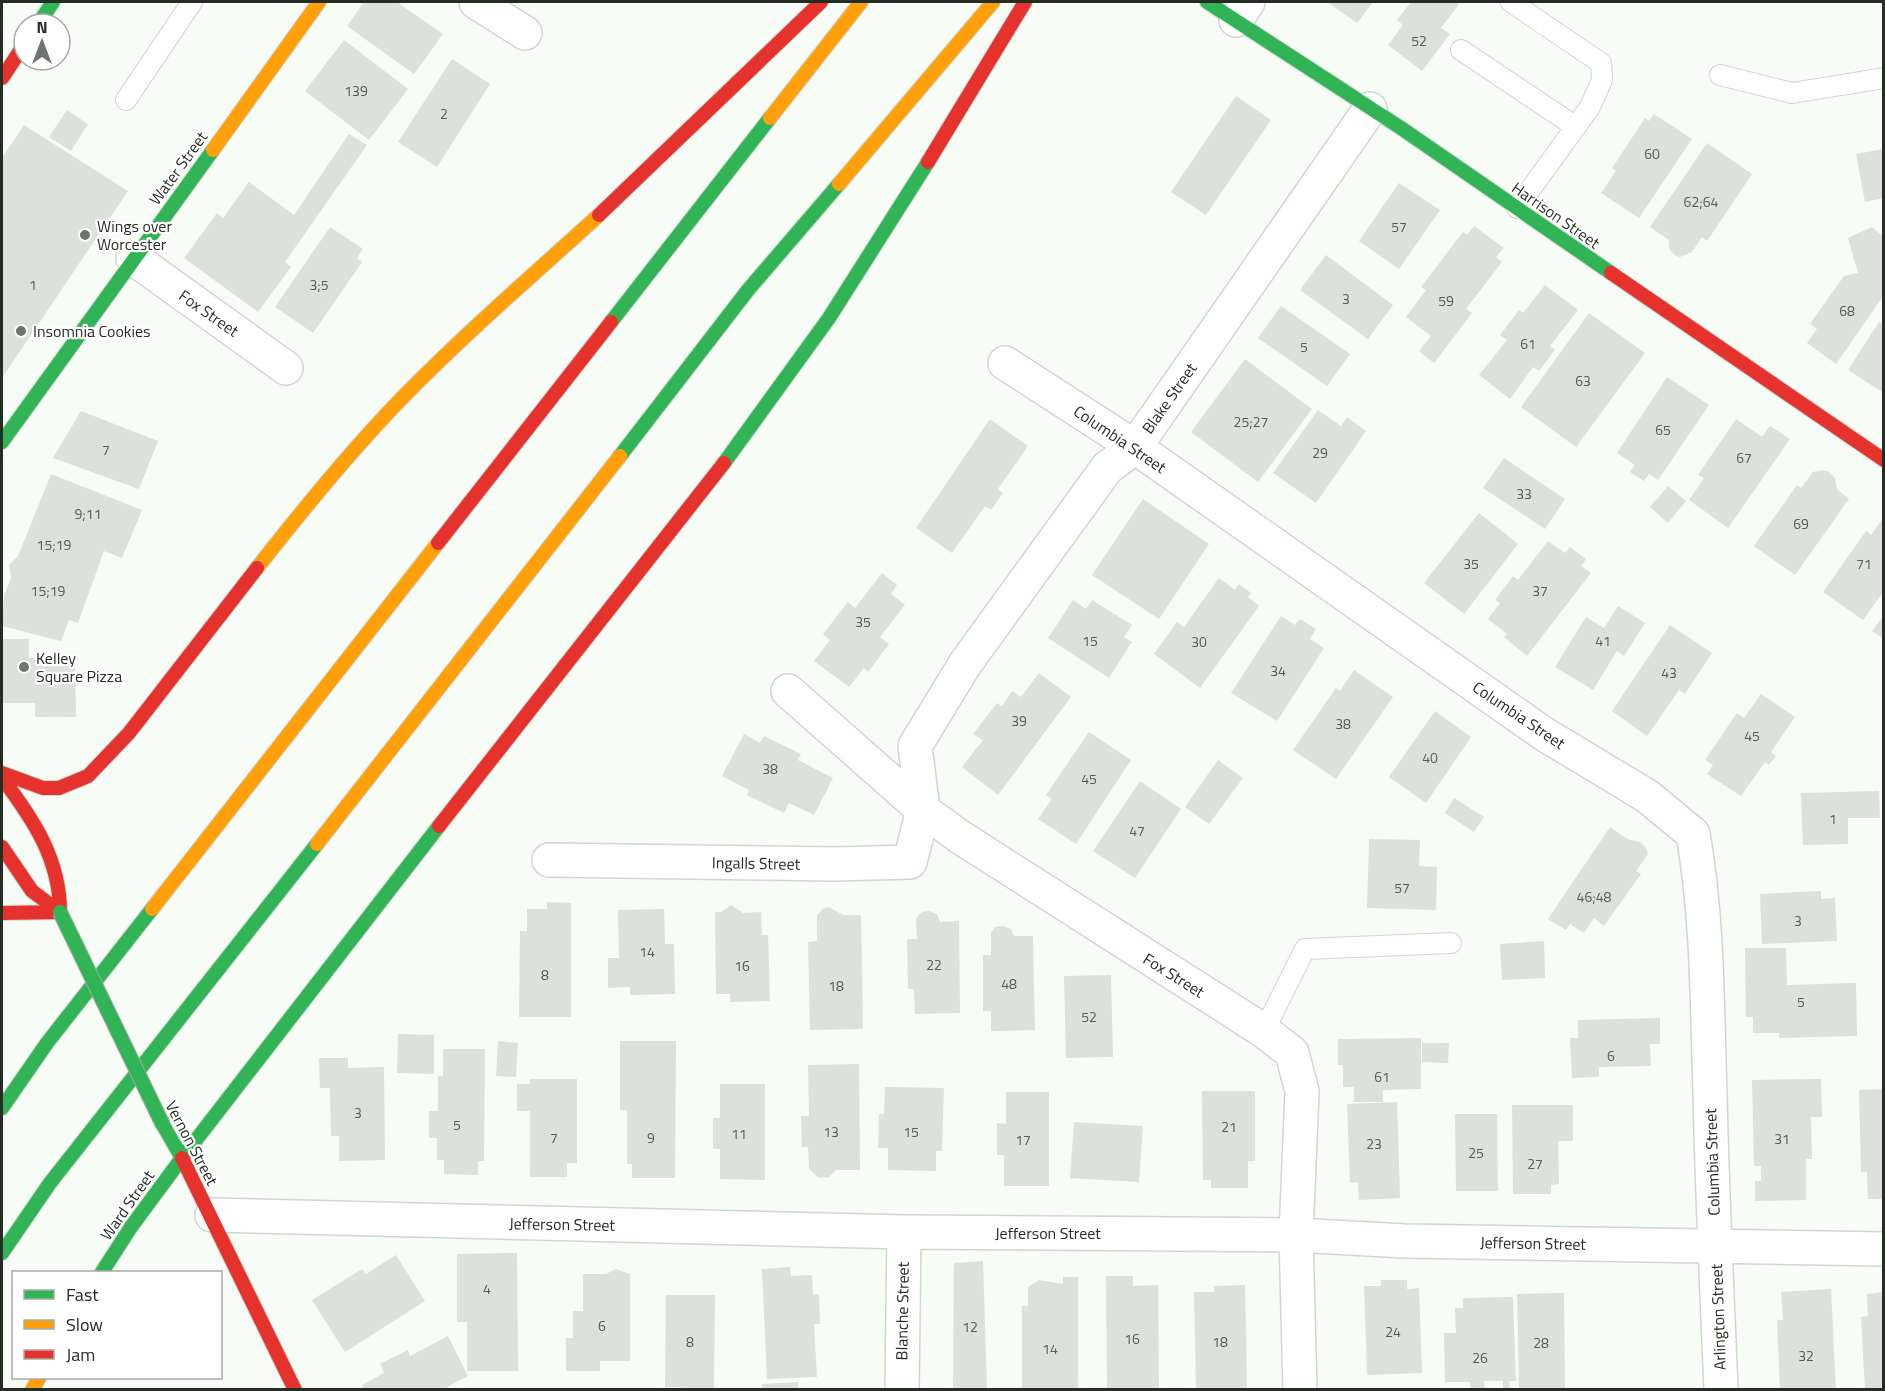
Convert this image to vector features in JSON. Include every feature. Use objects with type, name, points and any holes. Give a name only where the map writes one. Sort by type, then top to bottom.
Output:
[{"type":"main road","name":"Water Street","points":[[2,442],[319,2]]},
{"type":"main road","points":[[2,772],[37,787],[51,790],[66,788],[96,770],[129,733],[330,477],[406,396],[481,320],[648,170],[763,55],[822,2]]},
{"type":"main road","points":[[2,1108],[47,1043],[861,2]]},
{"type":"main road","points":[[2,1253],[50,1183],[550,547],[748,290],[993,2]]},
{"type":"main road","name":"Ward Street","points":[[103,1271],[131,1227],[182,1158],[399,875],[590,636],[759,417],[893,220],[1025,2]]},
{"type":"main road","name":"Harrison Street","points":[[1207,2],[1242,11],[1370,109],[1884,459]]},
{"type":"main road","points":[[2,78],[12,63]]},
{"type":"main road","name":"Vernon Street","points":[[2,778],[43,838],[56,867],[60,883],[60,912],[163,1125],[212,1215],[295,1389]]},
{"type":"main road","name":"Vernon Street","points":[[2,847],[32,891],[60,912]]},
{"type":"main road","points":[[2,913],[60,912]]},
{"type":"street","points":[[476,2],[525,33]]},
{"type":"street","name":"Blake Street","points":[[923,810],[915,747],[965,664],[1107,468],[1135,447],[1370,109]]},
{"type":"street","name":"Fox Street","points":[[133,258],[286,368]]},
{"type":"street","name":"Columbia Street","points":[[1005,363],[1135,447],[1544,734],[1647,796],[1694,834],[1702,882],[1705,939],[1715,1245]]},
{"type":"street","name":"Fox Street","points":[[788,691],[923,810],[1087,920],[1264,1031],[1292,1053],[1302,1091],[1296,1235],[1300,1389]]},
{"type":"street","name":"Ingalls Street","points":[[549,860],[825,864],[910,862],[923,810]]},
{"type":"street","name":"Jefferson Street","points":[[212,1215],[904,1232],[1296,1235],[1405,1240],[1884,1249]]},
{"type":"street","name":"Blanche Street","points":[[902,1389],[904,1232]]},
{"type":"street","name":"Arlington Street","points":[[1715,1245],[1721,1389]]},
{"type":"lane","points":[[126,100],[192,2]]},
{"type":"lane","points":[[1511,2],[1601,63],[1602,80],[1590,107],[1517,208]]},
{"type":"lane","points":[[1461,50],[1576,127]]},
{"type":"lane","points":[[1720,75],[1792,93],[1884,78]]},
{"type":"lane","points":[[1264,1031],[1305,949],[1451,943]]},
{"type":"building","points":[[364,2],[397,2],[443,34],[414,74],[347,26]]},
{"type":"building","points":[[1327,2],[1373,2],[1357,23]]},
{"type":"building","points":[[1411,2],[1456,2],[1459,4],[1441,28],[1450,34],[1422,71],[1388,45],[1403,25],[1397,20]]},
{"type":"building","points":[[344,40],[408,89],[369,140],[305,91]]},
{"type":"building","points":[[452,59],[490,84],[437,167],[398,142]]},
{"type":"building","points":[[1236,96],[1271,120],[1206,215],[1171,192]]},
{"type":"building","points":[[67,110],[88,124],[71,151],[49,137]]},
{"type":"building","points":[[1654,114],[1692,139],[1639,218],[1601,193],[1616,171],[1612,168],[1645,118],[1649,121]]},
{"type":"building","points":[[24,125],[128,191],[2,378],[2,158]]},
{"type":"building","points":[[349,134],[367,145],[285,262],[291,267],[258,312],[184,258],[217,213],[223,218],[249,182],[294,215]]},
{"type":"building","points":[[1707,143],[1752,174],[1707,241],[1702,237],[1692,252],[1680,257],[1674,255],[1669,248],[1669,240],[1650,227]]},
{"type":"building","points":[[1884,149],[1884,198],[1865,202],[1856,154]]},
{"type":"building","points":[[1399,183],[1440,210],[1399,269],[1359,241]]},
{"type":"building","points":[[1474,226],[1504,248],[1496,257],[1502,262],[1466,309],[1472,313],[1434,363],[1419,351],[1431,336],[1406,317],[1426,290],[1421,287],[1463,232],[1467,235]]},
{"type":"building","points":[[330,227],[363,249],[357,258],[362,262],[313,333],[275,307]]},
{"type":"building","points":[[1872,227],[1884,237],[1884,295],[1836,364],[1807,343],[1817,329],[1810,324],[1844,276],[1858,273],[1848,238]]},
{"type":"building","points":[[1326,255],[1393,305],[1368,339],[1300,290]]},
{"type":"building","points":[[1545,285],[1578,310],[1550,346],[1555,350],[1539,371],[1533,367],[1510,399],[1479,375],[1507,340],[1500,335],[1519,310],[1523,313]]},
{"type":"building","points":[[1281,306],[1350,354],[1327,386],[1258,338]]},
{"type":"building","points":[[1589,313],[1645,353],[1576,447],[1521,407]]},
{"type":"building","points":[[1879,322],[1884,325],[1884,393],[1848,370]]},
{"type":"building","points":[[1245,359],[1312,409],[1258,482],[1191,432]]},
{"type":"building","points":[[1667,377],[1709,405],[1658,480],[1649,474],[1644,481],[1630,472],[1635,465],[1617,453]]},
{"type":"building","points":[[1318,410],[1341,426],[1347,417],[1366,431],[1316,503],[1273,473]]},
{"type":"building","points":[[81,411],[158,441],[139,489],[53,458]]},
{"type":"building","points":[[990,419],[1028,446],[998,489],[1003,493],[991,510],[985,506],[952,553],[916,528]]},
{"type":"building","points":[[1736,419],[1762,437],[1770,426],[1790,439],[1728,528],[1689,500],[1704,478],[1698,475]]},
{"type":"building","points":[[1504,458],[1565,499],[1545,529],[1483,488]]},
{"type":"building","points":[[1822,470],[1829,472],[1835,478],[1837,489],[1849,499],[1795,575],[1754,546],[1797,485],[1801,488],[1813,472]]},
{"type":"building","points":[[51,474],[142,510],[122,558],[104,551],[78,623],[69,620],[61,641],[2,626],[4,596],[11,578],[9,565],[18,556]]},
{"type":"building","points":[[1668,486],[1686,501],[1668,523],[1650,507]]},
{"type":"building","points":[[1143,499],[1209,544],[1159,619],[1092,575]]},
{"type":"building","points":[[1479,513],[1518,544],[1464,614],[1424,583]]},
{"type":"building","points":[[1884,517],[1884,591],[1863,620],[1823,592],[1866,531],[1871,535]]},
{"type":"building","points":[[1548,541],[1565,553],[1570,547],[1586,559],[1581,566],[1591,573],[1527,656],[1504,637],[1507,634],[1488,619],[1500,603],[1495,600],[1513,576],[1518,580]]},
{"type":"building","points":[[882,573],[897,585],[891,594],[905,605],[880,637],[889,644],[868,672],[864,668],[849,687],[814,661],[830,640],[823,634],[848,602],[855,608]]},
{"type":"building","points":[[1219,578],[1235,590],[1239,584],[1251,593],[1248,597],[1259,606],[1200,688],[1154,654],[1177,622],[1184,627]]},
{"type":"building","points":[[1073,600],[1086,609],[1092,600],[1132,625],[1124,637],[1132,642],[1109,678],[1048,638]]},
{"type":"building","points":[[1618,606],[1645,623],[1624,656],[1617,651],[1593,690],[1555,667],[1586,617],[1604,628]]},
{"type":"building","points":[[1884,615],[1884,639],[1872,631]]},
{"type":"building","points":[[1281,616],[1295,625],[1300,619],[1316,629],[1310,639],[1324,648],[1277,721],[1231,693]]},
{"type":"building","points":[[1670,625],[1712,653],[1685,694],[1679,690],[1647,736],[1612,711]]},
{"type":"building","points":[[2,639],[29,639],[29,658],[75,658],[76,717],[35,717],[35,703],[2,703]]},
{"type":"building","points":[[1354,670],[1393,697],[1336,779],[1293,750],[1336,688],[1340,691]]},
{"type":"building","points":[[1039,673],[1071,697],[998,795],[962,767],[983,740],[973,734],[997,703],[1002,706],[1012,691],[1021,697]]},
{"type":"building","points":[[1761,694],[1795,717],[1771,752],[1776,756],[1769,765],[1765,762],[1741,796],[1707,774],[1713,765],[1705,760],[1737,713],[1744,718]]},
{"type":"building","points":[[1435,711],[1471,737],[1426,803],[1389,777]]},
{"type":"building","points":[[1089,732],[1131,760],[1076,844],[1038,819],[1052,799],[1046,795]]},
{"type":"building","points":[[744,734],[760,743],[764,736],[801,754],[798,760],[833,778],[814,815],[789,803],[784,813],[747,795],[749,790],[722,776]]},
{"type":"building","points":[[1218,760],[1243,778],[1209,824],[1185,807]]},
{"type":"building","points":[[1140,781],[1181,809],[1135,878],[1093,851]]},
{"type":"building","points":[[1879,791],[1880,818],[1848,818],[1848,844],[1803,845],[1801,793]]},
{"type":"building","points":[[1454,798],[1484,817],[1474,832],[1445,813]]},
{"type":"building","points":[[1610,827],[1627,839],[1640,842],[1646,848],[1648,854],[1636,871],[1641,874],[1604,926],[1594,918],[1584,933],[1570,924],[1566,930],[1548,919]]},
{"type":"building","points":[[1369,839],[1420,840],[1419,866],[1437,867],[1436,910],[1367,908]]},
{"type":"building","points":[[1821,891],[1821,899],[1835,898],[1837,941],[1762,944],[1760,894]]},
{"type":"building","points":[[547,902],[571,903],[571,1017],[519,1017],[520,931],[527,931],[527,909],[547,909]]},
{"type":"building","points":[[731,905],[743,913],[761,912],[762,935],[768,935],[770,1001],[730,1002],[730,994],[716,994],[715,912],[721,912]]},
{"type":"building","points":[[829,907],[843,915],[861,915],[863,1029],[810,1030],[808,942],[817,941],[817,915]]},
{"type":"building","points":[[664,909],[665,944],[674,944],[675,994],[630,995],[630,987],[608,988],[608,958],[619,958],[618,910]]},
{"type":"building","points":[[929,911],[937,914],[940,922],[959,921],[960,1013],[915,1014],[914,989],[908,989],[907,939],[917,939],[916,918],[922,912]]},
{"type":"building","points":[[1003,926],[1011,929],[1014,936],[1033,936],[1035,1030],[991,1031],[991,1011],[983,1011],[983,955],[991,955],[991,933],[995,927]]},
{"type":"building","points":[[1544,941],[1545,978],[1502,980],[1500,944]]},
{"type":"building","points":[[1745,948],[1786,948],[1787,985],[1856,983],[1857,1036],[1779,1038],[1779,1033],[1753,1033],[1753,1017],[1746,1017]]},
{"type":"building","points":[[1111,975],[1113,1057],[1066,1058],[1064,976]]},
{"type":"building","points":[[1660,1018],[1660,1044],[1650,1044],[1651,1066],[1599,1067],[1599,1077],[1572,1078],[1570,1038],[1578,1038],[1578,1020]]},
{"type":"building","points":[[398,1034],[434,1035],[434,1074],[397,1073]]},
{"type":"building","points":[[1421,1038],[1421,1089],[1383,1090],[1383,1102],[1354,1102],[1354,1087],[1343,1087],[1343,1065],[1338,1065],[1338,1039]]},
{"type":"building","points":[[498,1041],[518,1043],[516,1077],[496,1076]]},
{"type":"building","points":[[620,1041],[676,1041],[675,1178],[632,1178],[632,1164],[627,1164],[627,1110],[620,1110]]},
{"type":"building","points":[[1422,1043],[1449,1043],[1448,1063],[1422,1062]]},
{"type":"building","points":[[443,1049],[485,1049],[484,1161],[478,1161],[478,1175],[444,1174],[444,1160],[437,1160],[437,1138],[429,1138],[429,1111],[438,1111],[438,1076],[443,1076]]},
{"type":"building","points":[[319,1058],[348,1058],[348,1068],[384,1067],[385,1160],[339,1161],[339,1136],[331,1136],[330,1088],[320,1088]]},
{"type":"building","points":[[859,1064],[860,1170],[836,1170],[829,1177],[818,1178],[809,1168],[808,1147],[802,1147],[801,1116],[809,1116],[808,1065]]},
{"type":"building","points":[[530,1079],[577,1079],[577,1163],[567,1163],[567,1177],[530,1177],[530,1111],[517,1111],[517,1084],[530,1084]]},
{"type":"building","points":[[1821,1079],[1822,1117],[1811,1117],[1812,1159],[1806,1159],[1806,1200],[1755,1201],[1755,1181],[1761,1181],[1761,1166],[1754,1166],[1752,1080]]},
{"type":"building","points":[[720,1084],[765,1084],[765,1180],[720,1179],[720,1149],[713,1149],[713,1118],[720,1118]]},
{"type":"building","points":[[885,1087],[944,1088],[942,1151],[936,1151],[936,1171],[888,1170],[888,1148],[878,1148],[879,1114],[884,1114]]},
{"type":"building","points":[[1884,1089],[1884,1199],[1868,1199],[1867,1172],[1861,1172],[1859,1090]]},
{"type":"building","points":[[1202,1091],[1255,1091],[1255,1161],[1248,1161],[1248,1188],[1211,1188],[1211,1180],[1203,1180]]},
{"type":"building","points":[[1006,1092],[1049,1092],[1049,1186],[1004,1186],[1004,1155],[997,1155],[997,1123],[1006,1124]]},
{"type":"building","points":[[1397,1102],[1400,1198],[1359,1200],[1358,1182],[1350,1183],[1347,1104]]},
{"type":"building","points":[[1512,1105],[1573,1105],[1573,1141],[1558,1141],[1559,1184],[1551,1185],[1551,1194],[1513,1194]]},
{"type":"building","points":[[1455,1114],[1497,1114],[1498,1191],[1456,1191]]},
{"type":"building","points":[[1074,1122],[1143,1126],[1139,1182],[1070,1178]]},
{"type":"building","points":[[517,1253],[518,1371],[467,1371],[467,1322],[457,1322],[457,1254]]},
{"type":"building","points":[[396,1255],[425,1301],[345,1352],[312,1300],[362,1269],[366,1274]]},
{"type":"building","points":[[983,1261],[987,1389],[953,1389],[954,1263]]},
{"type":"building","points":[[790,1267],[791,1276],[812,1275],[813,1295],[819,1294],[820,1324],[814,1324],[817,1377],[767,1379],[762,1269]]},
{"type":"building","points":[[616,1269],[630,1274],[630,1361],[600,1361],[600,1371],[566,1371],[566,1338],[573,1338],[573,1311],[583,1311],[583,1274],[606,1274]]},
{"type":"building","points":[[1106,1276],[1133,1276],[1133,1286],[1158,1285],[1159,1389],[1107,1389]]},
{"type":"building","points":[[1063,1277],[1078,1277],[1078,1389],[1022,1389],[1022,1306],[1028,1306],[1028,1287],[1039,1280],[1063,1284]]},
{"type":"building","points":[[1381,1280],[1407,1280],[1407,1289],[1419,1288],[1422,1373],[1367,1375],[1364,1286],[1381,1286]]},
{"type":"building","points":[[1245,1285],[1247,1389],[1196,1389],[1194,1292],[1214,1292],[1214,1286]]},
{"type":"building","points":[[1831,1289],[1836,1389],[1780,1389],[1777,1320],[1783,1320],[1781,1292]]},
{"type":"building","points":[[1884,1292],[1884,1389],[1865,1389],[1861,1317],[1868,1316],[1867,1294]]},
{"type":"building","points":[[1564,1293],[1565,1389],[1519,1389],[1517,1294]]},
{"type":"building","points":[[666,1295],[715,1295],[714,1389],[665,1387]]},
{"type":"building","points":[[1513,1297],[1516,1381],[1509,1381],[1510,1389],[1503,1389],[1503,1381],[1484,1381],[1485,1389],[1471,1389],[1470,1382],[1445,1382],[1444,1333],[1456,1333],[1455,1308],[1463,1308],[1463,1298]]},
{"type":"building","points":[[448,1336],[468,1376],[447,1387],[449,1389],[364,1389],[362,1385],[384,1373],[380,1364],[408,1350],[410,1356]]},
{"type":"building","points":[[798,1382],[799,1389],[762,1389],[762,1384]]},
{"type":"traffic: fast","points":[[46,12],[53,2]]},
{"type":"traffic: fast","points":[[1207,2],[1401,128],[1611,273]]},
{"type":"traffic: fast","points":[[611,322],[770,118]]},
{"type":"traffic: fast","points":[[2,442],[213,150]]},
{"type":"traffic: fast","points":[[724,463],[829,318],[928,162]]},
{"type":"traffic: fast","points":[[620,456],[748,290],[839,184]]},
{"type":"traffic: fast","points":[[182,1158],[439,826]]},
{"type":"traffic: fast","points":[[2,1253],[50,1183],[317,844]]},
{"type":"traffic: fast","points":[[2,1108],[47,1043],[152,909]]},
{"type":"traffic: fast","points":[[60,912],[163,1125]]},
{"type":"traffic: fast","points":[[103,1271],[131,1227],[182,1158],[163,1125]]},
{"type":"traffic: slow","points":[[213,150],[319,2]]},
{"type":"traffic: slow","points":[[770,118],[861,2]]},
{"type":"traffic: slow","points":[[839,184],[993,2]]},
{"type":"traffic: slow","points":[[257,568],[329,479],[405,395],[476,326],[599,215]]},
{"type":"traffic: slow","points":[[317,844],[620,456]]},
{"type":"traffic: slow","points":[[152,909],[438,543]]},
{"type":"traffic: slow","points":[[32,1390],[38,1379]]},
{"type":"traffic: jam","points":[[599,215],[821,2]]},
{"type":"traffic: jam","points":[[928,162],[1025,2]]},
{"type":"traffic: jam","points":[[2,78],[12,63]]},
{"type":"traffic: jam","points":[[1611,273],[1884,460]]},
{"type":"traffic: jam","points":[[438,543],[611,322]]},
{"type":"traffic: jam","points":[[439,826],[724,463]]},
{"type":"traffic: jam","points":[[2,773],[43,788],[59,788],[88,776],[129,733],[257,568]]},
{"type":"traffic: jam","points":[[2,778],[43,840],[55,874],[60,912],[32,891],[2,847]]},
{"type":"traffic: jam","points":[[2,913],[60,912]]},
{"type":"traffic: jam","points":[[182,1158],[295,1390]]},
{"type":"place","name":"Wings over Worcester","points":[[85,235]]},
{"type":"place","name":"Insomnia Cookies","points":[[21,331]]},
{"type":"place","name":"Kelley Square Pizza","points":[[24,667]]}]
